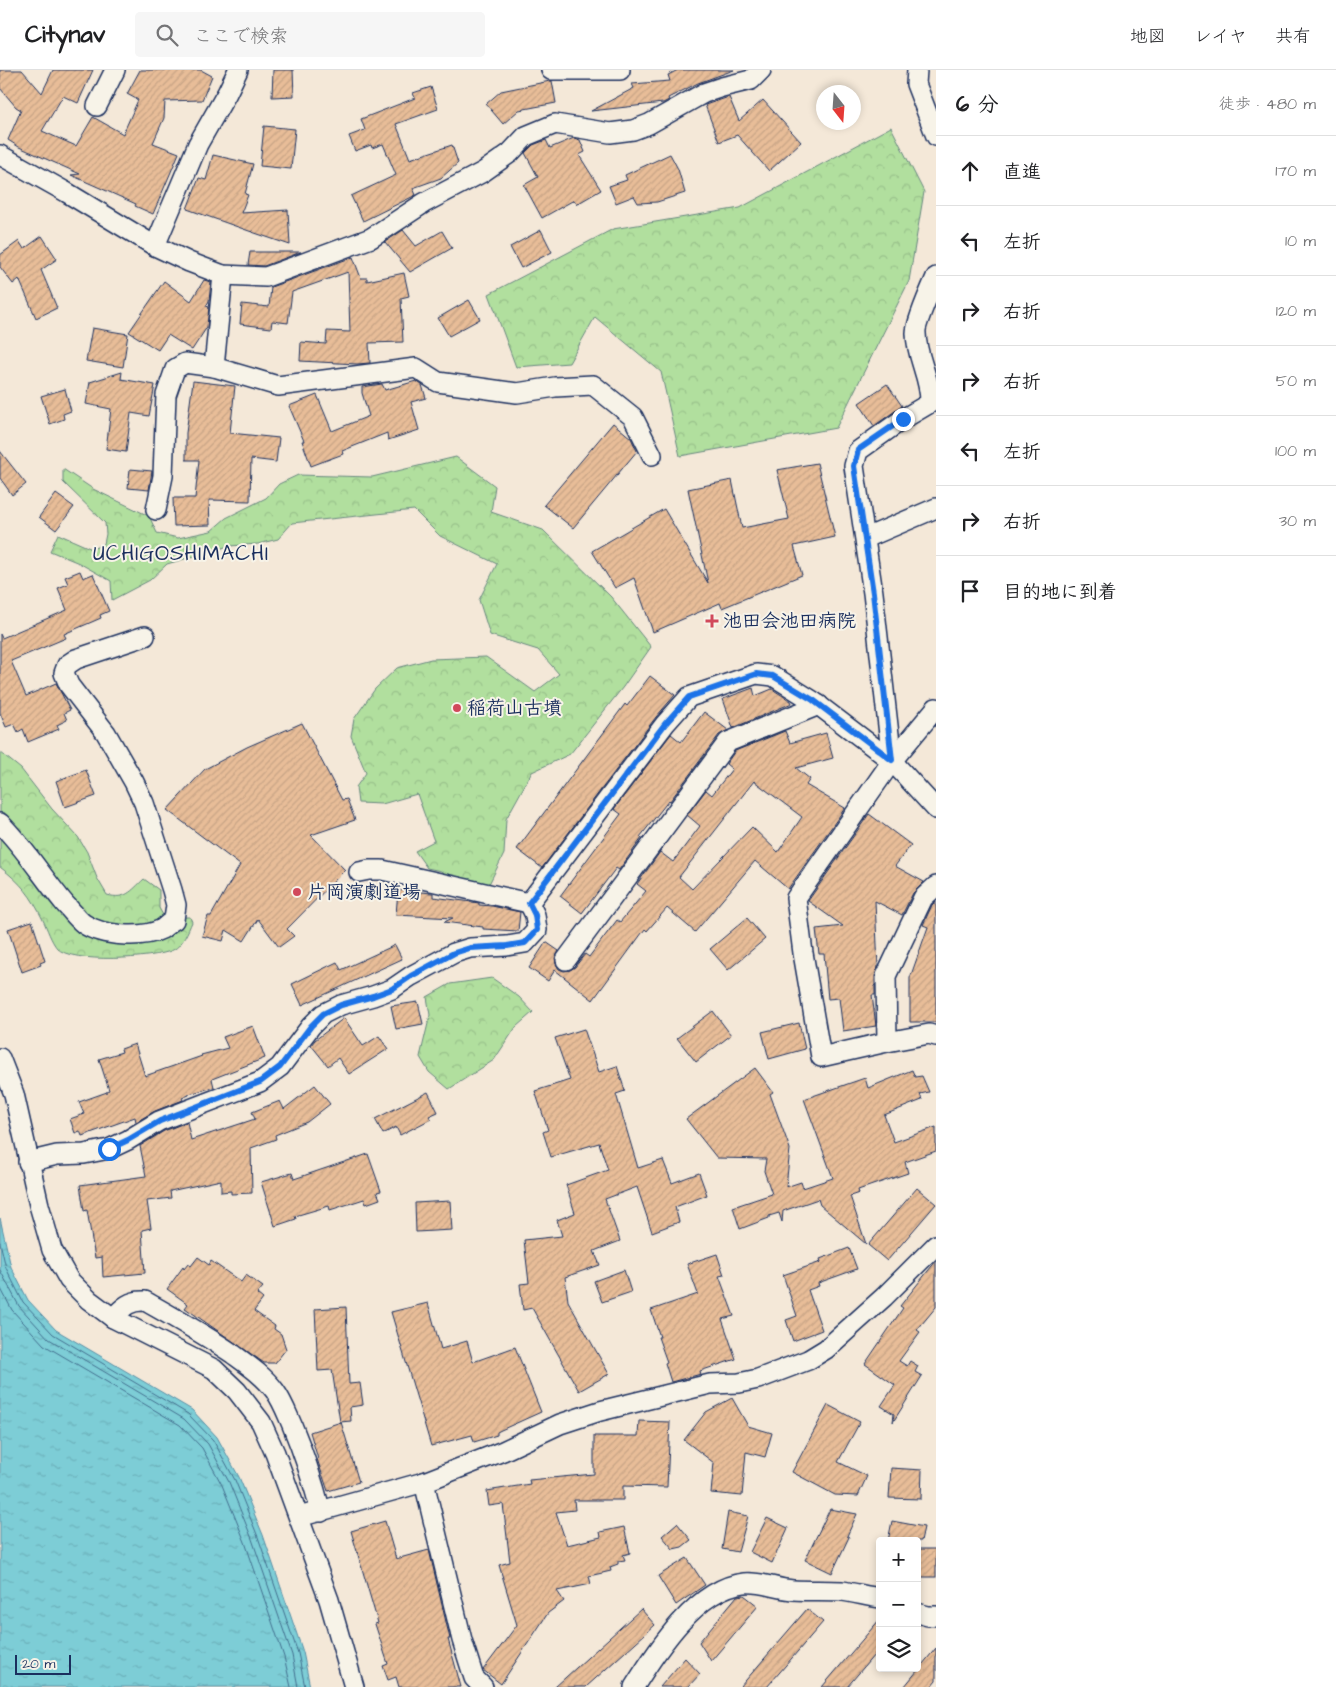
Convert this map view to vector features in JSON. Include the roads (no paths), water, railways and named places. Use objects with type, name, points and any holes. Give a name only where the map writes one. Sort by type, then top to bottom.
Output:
[{"type":"street","points":[[97,106],[115,70]]},
{"type":"street","points":[[551,70],[620,70]]},
{"type":"street","points":[[0,155],[156,246],[223,275],[266,277],[370,238],[424,203],[483,172],[510,153],[526,136],[555,124],[610,133],[633,130],[649,124],[704,93],[722,86],[752,80],[761,70]]},
{"type":"street","points":[[917,70],[916,84],[936,136]]},
{"type":"street","points":[[156,246],[198,144],[227,93],[236,71]]},
{"type":"street","points":[[214,367],[223,275]]},
{"type":"street","points":[[892,760],[866,538],[860,513],[854,466],[858,450],[930,403],[930,391],[915,332],[936,277]]},
{"type":"street","points":[[156,510],[163,476],[166,395],[175,369],[185,363],[214,367],[278,386],[416,368],[438,382],[517,393],[593,384],[633,417],[652,456]]},
{"type":"street","points":[[866,538],[936,508]]},
{"type":"street","points":[[0,823],[18,841],[55,891],[82,923],[93,929],[116,934],[134,935],[161,929],[174,920],[176,905],[174,897],[144,803],[106,733],[69,685],[64,673],[67,665],[76,659],[146,636]]},
{"type":"street","points":[[529,903],[665,724],[689,697],[756,674],[773,676],[819,705],[892,760],[936,808]]},
{"type":"street","points":[[566,960],[728,742],[819,705]]},
{"type":"street","points":[[936,708],[892,760],[796,898],[803,953],[821,1057],[929,1034],[936,1036]]},
{"type":"street","points":[[359,872],[382,870],[529,903]]},
{"type":"street","points":[[887,1042],[886,976],[923,898],[936,886]]},
{"type":"street","points":[[28,1162],[57,1155],[84,1154],[109,1149],[160,1121],[260,1082],[280,1067],[311,1026],[323,1014],[341,1005],[392,989],[411,976],[454,953],[470,948],[525,943],[537,930],[535,915],[529,903]]},
{"type":"street","points":[[0,1058],[14,1094],[28,1162],[52,1250],[70,1280],[89,1300],[113,1318],[214,1369],[237,1391],[261,1422],[276,1453],[329,1600],[354,1687]]},
{"type":"street","points":[[299,1517],[424,1482],[502,1451],[560,1424],[600,1411],[710,1384],[738,1383],[758,1379],[808,1360],[826,1349],[904,1278],[936,1245]]},
{"type":"street","points":[[113,1318],[129,1303],[135,1300],[145,1301],[203,1333],[268,1382],[276,1392],[288,1415],[315,1489],[321,1512]]},
{"type":"street","points":[[424,1482],[464,1647],[474,1678],[483,1687]]},
{"type":"street","points":[[634,1687],[650,1662],[688,1614],[723,1587],[745,1582],[790,1590],[842,1591],[876,1597]]},
{"type":"street","points":[[921,1614],[936,1616]]},
{"type":"water","points":[[0,1218],[11,1267],[28,1300],[56,1330],[192,1410],[217,1437],[239,1477],[263,1535],[303,1652],[310,1687],[0,1687]]},
{"type":"place","name":"池田会池田病院","points":[[712,621]]},
{"type":"place","name":"稲荷山古墳","points":[[457,708]]},
{"type":"place","name":"片岡演劇道場","points":[[297,892]]},
{"type":"district","name":"UCHIGOSHIMACHI","points":[[181,553]]}]
